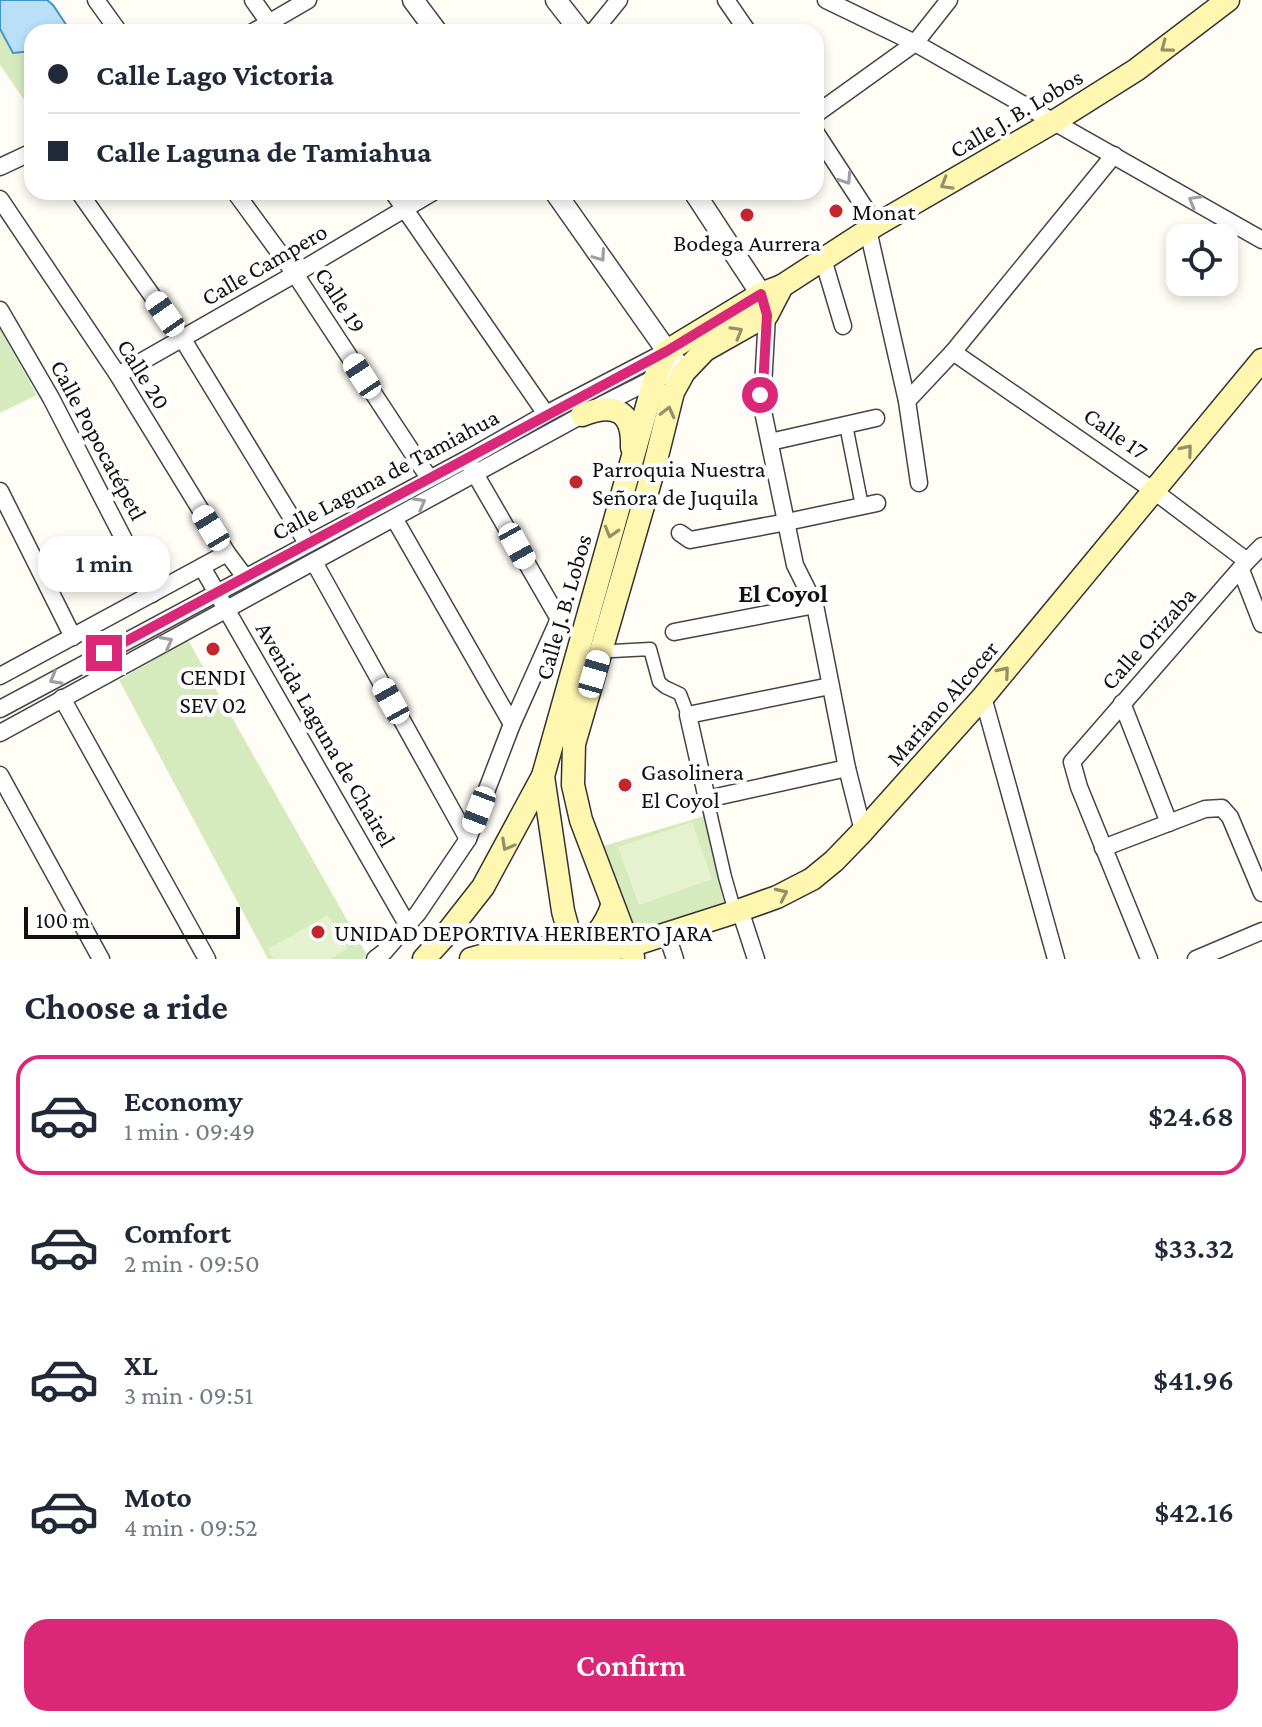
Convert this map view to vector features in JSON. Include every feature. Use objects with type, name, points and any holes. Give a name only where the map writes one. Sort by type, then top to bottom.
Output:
[{"type":"main road","name":"Calle J. B. Lobos","points":[[631,953],[581,820],[573,785],[574,744],[673,392],[684,372],[705,350],[823,259],[1136,70],[1228,0]]},
{"type":"main road","name":"Calle J. B. Lobos","points":[[543,776],[655,378],[667,351],[770,298]]},
{"type":"main road","name":"Mariano Alcocer","points":[[576,958],[631,953],[667,935],[777,897],[812,879],[834,861],[983,697],[1262,360]]},
{"type":"main road","points":[[582,415],[605,409],[622,413],[630,427],[631,461]]},
{"type":"main road","points":[[543,776],[563,911],[576,958]]},
{"type":"main road","points":[[424,959],[483,887],[543,776]]},
{"type":"main road","points":[[576,958],[599,933],[612,906]]},
{"type":"main road","points":[[471,959],[524,948],[549,950],[576,958]]},
{"type":"street","points":[[96,0],[113,24]]},
{"type":"street","points":[[253,0],[269,24]]},
{"type":"street","points":[[277,24],[308,0]]},
{"type":"street","points":[[413,0],[431,24]]},
{"type":"street","points":[[556,0],[575,24]]},
{"type":"street","points":[[600,24],[619,0]]},
{"type":"street","points":[[726,0],[742,24]]},
{"type":"street","points":[[826,0],[915,43],[1262,240]]},
{"type":"street","points":[[824,108],[915,43],[949,0]]},
{"type":"street","points":[[824,146],[872,227],[907,401],[919,483]]},
{"type":"street","points":[[907,401],[953,352],[1114,155]]},
{"type":"street","points":[[0,167],[24,156]]},
{"type":"street","name":"Calle 20","points":[[0,199],[118,375],[227,553],[245,577]]},
{"type":"street","name":"Calle 20","points":[[85,200],[182,338],[307,543]]},
{"type":"street","name":"Calle 19","points":[[241,200],[295,274],[429,478]]},
{"type":"street","points":[[399,200],[546,414]]},
{"type":"street","name":"Calle Campero","points":[[118,375],[420,200]]},
{"type":"street","points":[[561,200],[684,372]]},
{"type":"street","points":[[700,200],[770,298],[760,395]]},
{"type":"street","points":[[823,259],[843,326]]},
{"type":"street","name":"Calle Popocatépetl","points":[[0,310],[51,398],[152,594]]},
{"type":"street","name":"Calle Laguna de Tamiahua","points":[[0,733],[394,518],[546,414],[667,351]]},
{"type":"street","name":"Calle 17","points":[[953,352],[1154,491],[1244,565]]},
{"type":"street","name":"Calle Laguna de Tamiahua","points":[[0,709],[429,478],[471,466],[655,378],[684,372]]},
{"type":"street","points":[[764,416],[795,565],[815,605],[847,768],[863,831]]},
{"type":"street","points":[[770,442],[876,418]]},
{"type":"street","points":[[680,533],[690,540],[869,504],[846,425]]},
{"type":"street","points":[[471,466],[559,619]]},
{"type":"street","points":[[0,491],[73,637]]},
{"type":"street","points":[[394,518],[512,724]]},
{"type":"street","name":"Calle Orizaba","points":[[1103,848],[1072,762],[1262,546]]},
{"type":"street","points":[[0,676],[227,553]]},
{"type":"street","points":[[314,562],[468,839]]},
{"type":"street","points":[[1244,565],[1262,624]]},
{"type":"street","name":"Avenida Laguna de Chairel","points":[[202,567],[408,926]]},
{"type":"street","points":[[674,632],[815,605]]},
{"type":"street","points":[[559,619],[589,612]]},
{"type":"street","points":[[375,959],[408,926],[468,839],[512,724],[559,619]]},
{"type":"street","points":[[601,650],[650,649],[659,682],[680,694],[688,715],[725,877],[756,959]]},
{"type":"street","points":[[688,715],[830,686]]},
{"type":"street","points":[[983,697],[1056,959]]},
{"type":"street","points":[[62,698],[207,959]]},
{"type":"street","points":[[1122,703],[1169,823]]},
{"type":"street","points":[[707,799],[847,768]]},
{"type":"street","points":[[0,775],[101,959]]},
{"type":"street","points":[[1149,959],[1103,848],[1205,809],[1222,808],[1230,817],[1262,893]]},
{"type":"street","points":[[1196,959],[1262,931]]},
{"type":"street","points":[[667,935],[675,959]]},
{"type":"green space","points":[[0,0],[63,24],[24,24],[24,100],[0,65]]},
{"type":"green space","points":[[0,329],[37,395],[0,413]]},
{"type":"green space","points":[[188,640],[367,955],[362,959],[268,959],[119,680]]},
{"type":"green space","points":[[711,814],[735,912],[633,929],[600,847]]},
{"type":"green space","points":[[692,822],[712,879],[639,905],[618,847]]},
{"type":"green space","name":"UNIDAD DEPORTIVA HERIBERTO JARA","points":[[328,915],[348,949],[330,959],[274,959],[268,949]]},
{"type":"water","points":[[0,0],[47,0],[66,24],[24,24],[24,52],[13,53],[0,29]]},
{"type":"place","name":"Monat","points":[[836,211]]},
{"type":"place","name":"Bodega Aurrera","points":[[747,215]]},
{"type":"place","name":"Parroquia Nuestra Señora de Juquila","points":[[576,482]]},
{"type":"place","name":"CENDI SEV 02","points":[[213,649]]},
{"type":"place","name":"Gasolinera El Coyol","points":[[625,785]]},
{"type":"place","name":"UNIDAD DEPORTIVA HERIBERTO JARA","points":[[318,932]]},
{"type":"district","name":"El Coyol","points":[[783,593]]},
{"type":"route","points":[[104,653],[667,351],[761,294],[767,315],[760,395]]}]
